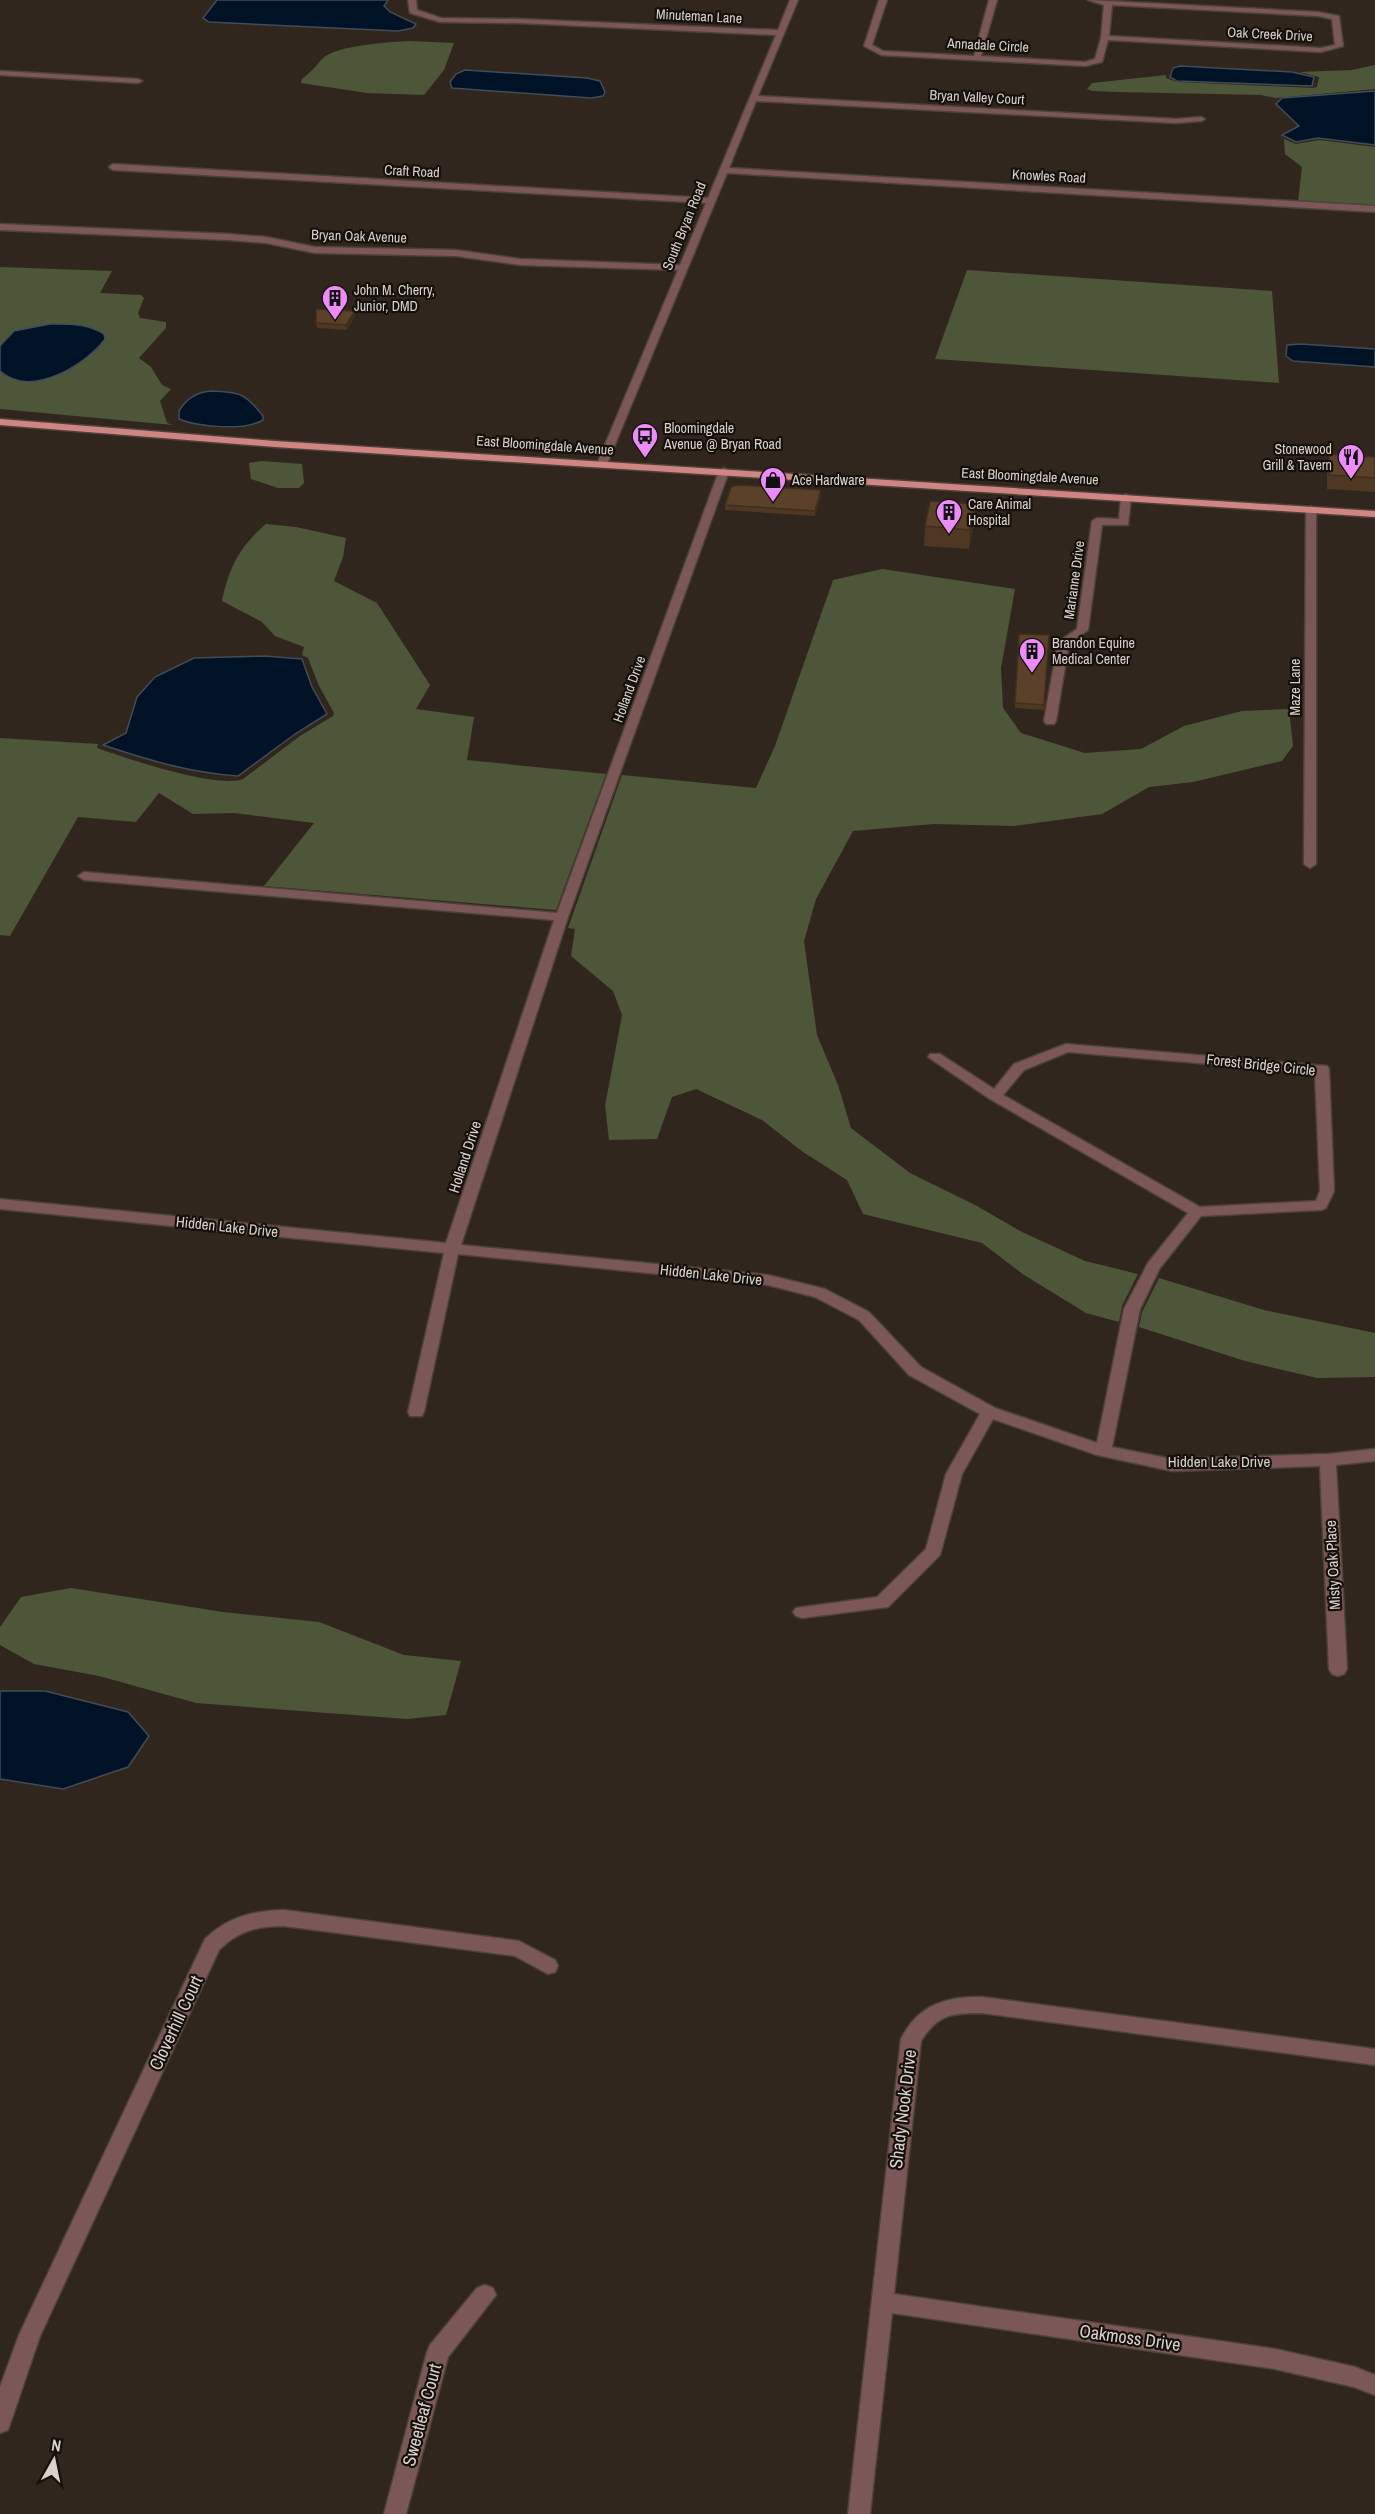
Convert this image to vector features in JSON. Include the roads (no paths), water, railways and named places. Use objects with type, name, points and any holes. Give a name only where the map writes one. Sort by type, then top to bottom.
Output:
[{"type":"main road","name":"East Bloomingdale Avenue","points":[[0,422],[253,442],[1126,496],[1375,514]]},
{"type":"street","name":"Minuteman Lane","points":[[412,0],[413,11],[440,20],[519,21],[782,33]]},
{"type":"street","name":"South Bryan Road","points":[[602,464],[794,0]]},
{"type":"street","name":"Annadale Circle","points":[[883,0],[867,46],[881,53],[1085,64],[1099,60],[1105,38],[1108,3]]},
{"type":"street","points":[[977,58],[993,0]]},
{"type":"street","name":"Oak Creek Drive","points":[[1092,0],[1108,3],[1318,14],[1336,18],[1339,46],[1321,50],[1105,38]]},
{"type":"street","points":[[0,73],[138,81]]},
{"type":"street","name":"Bryan Valley Court","points":[[753,98],[1176,121],[1201,119]]},
{"type":"street","name":"Craft Road","points":[[113,167],[710,201]]},
{"type":"street","name":"Knowles Road","points":[[722,170],[1375,209]]},
{"type":"street","name":"Bryan Oak Avenue","points":[[0,227],[229,237],[266,240],[315,250],[456,253],[520,262],[682,268]]},
{"type":"street","name":"Holland Drive","points":[[416,1412],[452,1249],[562,917],[724,471]]},
{"type":"street","name":"Marianne Drive","points":[[1050,721],[1064,642],[1082,630],[1097,521],[1124,522],[1126,496]]},
{"type":"street","name":"Maze Lane","points":[[1310,864],[1311,509]]},
{"type":"street","points":[[84,876],[562,917]]},
{"type":"street","name":"Forest Bridge Circle","points":[[995,1096],[1019,1067],[1066,1048],[1322,1069],[1327,1191],[1321,1205],[1197,1212]]},
{"type":"street","points":[[935,1057],[995,1096],[1197,1212],[1153,1266],[1132,1309],[1103,1451]]},
{"type":"street","name":"Hidden Lake Drive","points":[[0,1204],[768,1280],[820,1293],[864,1316],[915,1371],[989,1412],[1103,1451],[1172,1465],[1328,1460],[1375,1455]]},
{"type":"street","points":[[802,1612],[882,1603],[934,1551],[954,1474],[989,1412]]},
{"type":"street","name":"Misty Oak Place","points":[[1328,1460],[1338,1669]]},
{"type":"street","name":"Cloverhill Court","points":[[0,2423],[30,2335],[212,1946],[222,1934],[237,1924],[254,1920],[285,1918],[519,1949],[548,1966]]},
{"type":"street","name":"Shady Nook Drive","points":[[859,2514],[911,2039],[930,2015],[942,2007],[982,2005],[1375,2057]]},
{"type":"street","name":"Sweetleaf Court","points":[[395,2514],[438,2352],[485,2295]]},
{"type":"street","name":"Oakmoss Drive","points":[[882,2302],[1275,2359],[1354,2377],[1375,2385]]},
{"type":"water","points":[[217,0],[388,0],[384,6],[390,12],[416,24],[413,28],[398,31],[209,22],[203,18]]},
{"type":"water","points":[[1180,66],[1292,72],[1314,77],[1312,86],[1177,81],[1170,77],[1173,68]]},
{"type":"water","points":[[465,70],[587,78],[600,81],[605,92],[603,96],[591,98],[452,88],[450,82],[456,74]]},
{"type":"water","points":[[1375,91],[1375,145],[1318,138],[1296,142],[1282,135],[1299,126],[1276,104],[1282,98]]},
{"type":"water","points":[[50,324],[91,328],[104,334],[105,339],[85,359],[72,368],[42,380],[13,379],[0,371],[0,346],[14,331]]},
{"type":"water","points":[[1287,345],[1375,349],[1375,367],[1293,361],[1286,356]]},
{"type":"water","points":[[211,391],[241,395],[257,408],[263,420],[245,426],[221,427],[179,419],[179,411],[189,400],[201,393]]},
{"type":"water","points":[[264,656],[302,659],[312,687],[327,714],[295,734],[238,776],[170,765],[103,745],[126,733],[137,697],[155,677],[194,658]]},
{"type":"water","points":[[0,1691],[45,1691],[128,1712],[149,1736],[128,1767],[63,1789],[0,1779]]},
{"type":"place","name":"John M. Cherry, Junior, DMD","points":[[335,321]]},
{"type":"place","name":"Bloomingdale Avenue @ Bryan Road","points":[[645,459]]},
{"type":"place","name":"Stonewood Grill & Tavern","points":[[1351,480]]},
{"type":"place","name":"Ace Hardware","points":[[773,503]]},
{"type":"place","name":"Care Animal Hospital","points":[[949,535]]},
{"type":"place","name":"Brandon Equine Medical Center","points":[[1032,674]]}]
